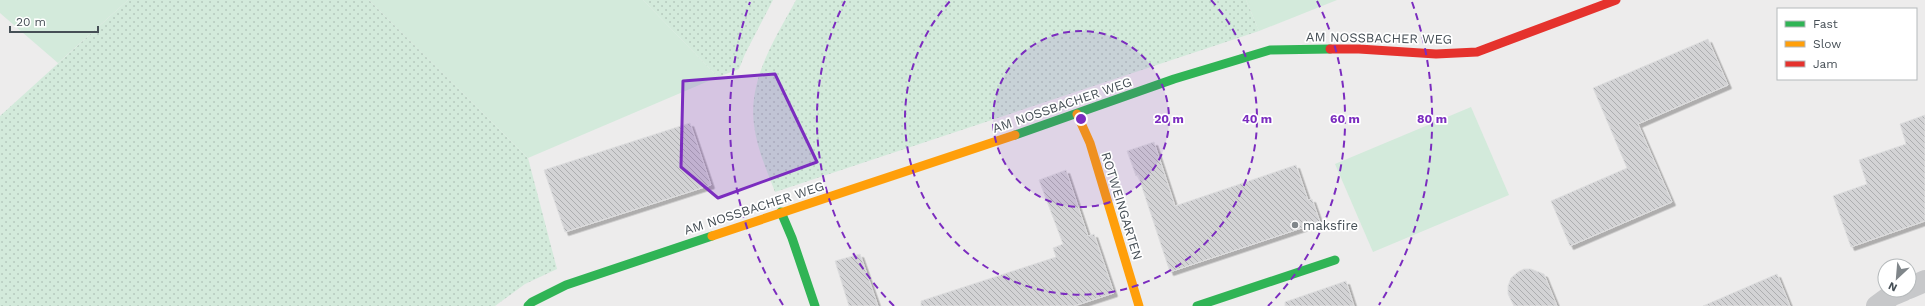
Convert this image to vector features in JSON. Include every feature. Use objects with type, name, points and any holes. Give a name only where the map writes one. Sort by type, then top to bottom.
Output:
[{"type":"street","name":"AM NOSSBACHER WEG","points":[[528,306],[532,302],[566,285],[1077,114],[1174,79],[1270,50],[1359,49],[1436,54],[1477,52],[1616,0]]},
{"type":"street","name":"ROTWEINGARTEN","points":[[1077,114],[1090,144],[1139,306]]},
{"type":"street","points":[[781,212],[792,238],[815,306]]},
{"type":"street","points":[[1197,306],[1335,260]]},
{"type":"street","points":[[1877,306],[1887,298]]},
{"type":"highlighted area","points":[[775,74],[817,162],[718,198],[681,167],[683,81]]},
{"type":"green space","points":[[0,0],[128,0],[58,63],[0,13]]},
{"type":"green space","points":[[128,0],[369,0],[528,158],[557,269],[525,284],[495,306],[0,306],[0,116]]},
{"type":"green space","points":[[369,0],[643,0],[718,77],[528,158]]},
{"type":"green space","points":[[643,0],[773,0],[745,54],[739,69],[718,77]]},
{"type":"green space","points":[[796,0],[1246,0],[1259,31],[775,192],[757,143],[753,108],[759,76],[765,60]]},
{"type":"green space","points":[[1246,0],[1337,0],[1259,31]]},
{"type":"green space","points":[[1471,107],[1509,195],[1373,252],[1335,164]]},
{"type":"building","points":[[1708,39],[1728,85],[1638,124],[1672,202],[1570,246],[1551,201],[1627,168],[1593,88]]},
{"type":"building","points":[[1925,115],[1925,221],[1851,247],[1833,196],[1867,184],[1859,160],[1906,144],[1900,124]]},
{"type":"building","points":[[690,123],[711,185],[565,232],[544,170]]},
{"type":"building","points":[[1154,142],[1175,206],[1296,165],[1308,200],[1312,199],[1320,222],[1170,272],[1138,175],[1136,176],[1127,151]]},
{"type":"building","points":[[1066,170],[1088,236],[1094,234],[1114,293],[1074,306],[921,306],[921,301],[1056,257],[1053,248],[1063,244],[1039,180]]},
{"type":"building","points":[[860,254],[878,306],[849,306],[835,261]]},
{"type":"building","points":[[1524,269],[1531,269],[1544,274],[1557,306],[1514,306],[1508,294],[1508,286],[1511,278]]},
{"type":"building","points":[[1777,274],[1790,306],[1703,306]]},
{"type":"building","points":[[1346,281],[1354,306],[1285,306],[1285,302]]},
{"type":"traffic: fast","points":[[1015,135],[1174,79],[1270,50],[1330,49]]},
{"type":"traffic: fast","points":[[781,212],[792,238],[815,306]]},
{"type":"traffic: fast","points":[[528,306],[532,302],[566,285],[712,236]]},
{"type":"traffic: fast","points":[[1197,306],[1335,260]]},
{"type":"traffic: slow","points":[[1077,114],[1090,143],[1139,306]]},
{"type":"traffic: slow","points":[[712,236],[1015,135]]},
{"type":"traffic: jam","points":[[1330,49],[1359,49],[1436,54],[1477,52],[1616,0]]},
{"type":"place","name":"maksfire","points":[[1295,225]]}]
